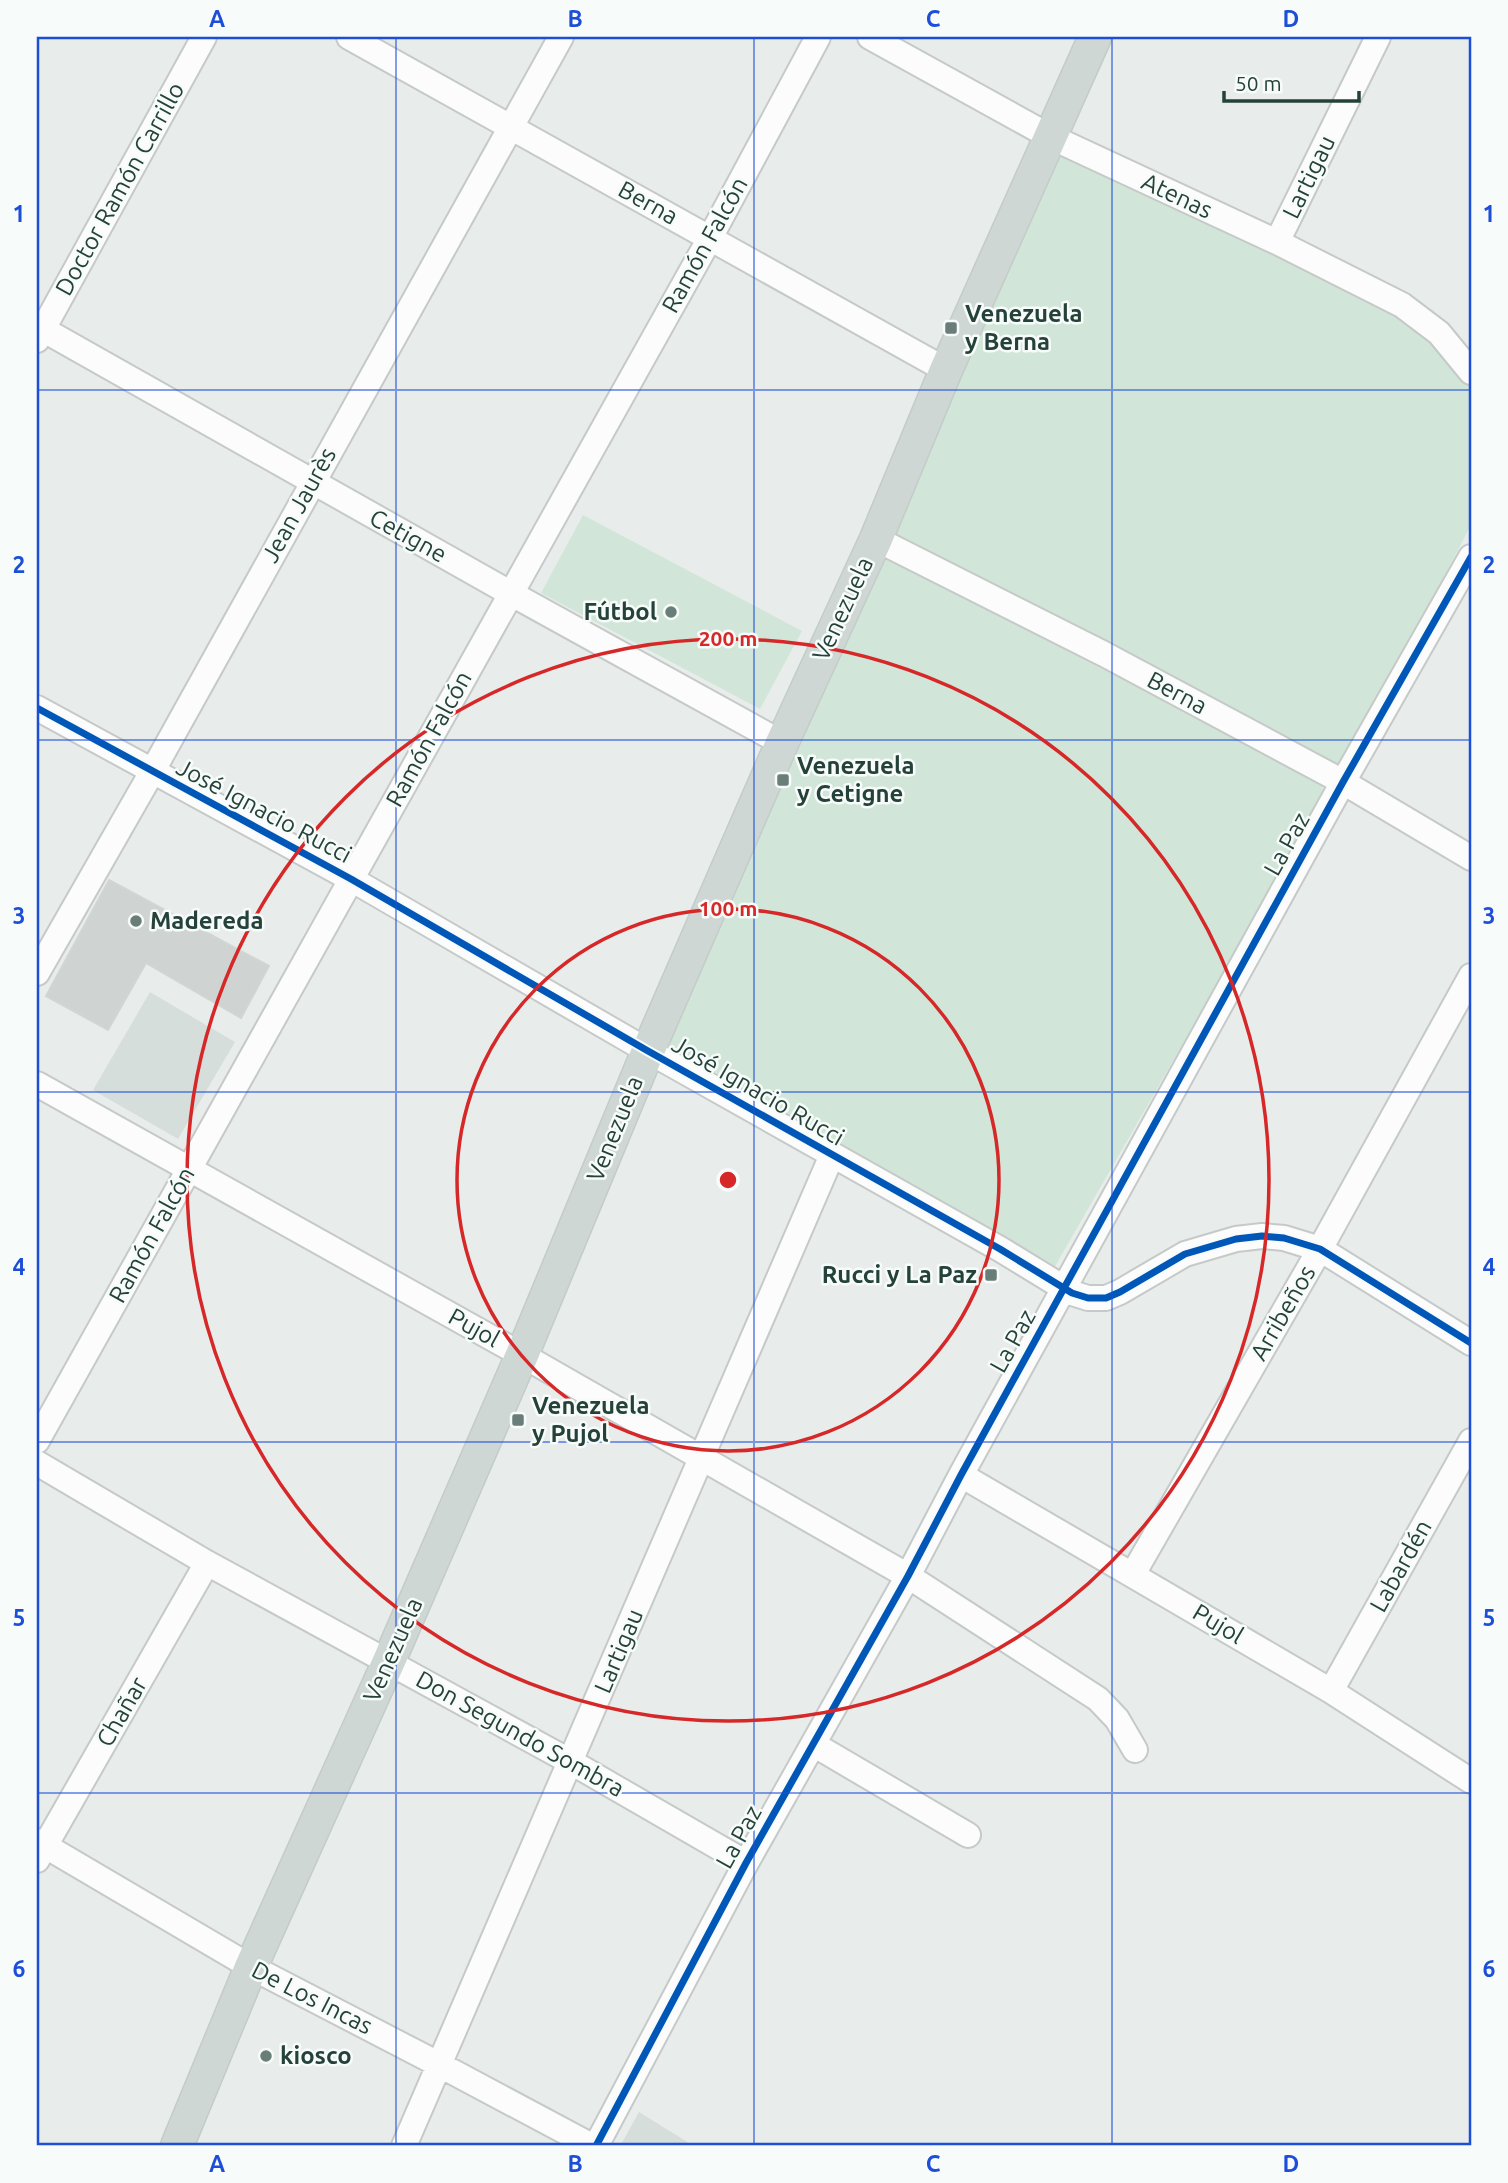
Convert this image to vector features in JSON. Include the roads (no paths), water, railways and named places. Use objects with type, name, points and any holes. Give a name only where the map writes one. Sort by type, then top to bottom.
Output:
[{"type":"main road","name":"Venezuela","points":[[177,2146],[251,1967],[522,1355],[648,1051],[782,743],[876,539],[946,370],[1095,37]]},
{"type":"street","name":"Doctor Ramón Carrillo","points":[[39,332],[204,37]]},
{"type":"street","name":"Berna","points":[[349,37],[946,370]]},
{"type":"street","name":"Jean Jaurès","points":[[37,973],[152,772],[561,37]]},
{"type":"street","name":"Ramón Falcón","points":[[37,1441],[710,238],[818,37]]},
{"type":"street","name":"Atenas","points":[[870,37],[1051,137],[1277,242],[1402,304],[1433,327],[1471,372]]},
{"type":"street","name":"Lartigau","points":[[1277,242],[1378,37]]},
{"type":"street","name":"Cetigne","points":[[39,332],[782,743]]},
{"type":"street","name":"Berna","points":[[876,539],[1104,654],[1343,782],[1471,858]]},
{"type":"street","name":"La Paz","points":[[594,2146],[746,1863],[908,1576],[1343,782],[1471,557]]},
{"type":"street","name":"José Ignacio Rucci","points":[[37,708],[351,879],[648,1051],[1000,1249],[1064,1289],[1088,1298],[1106,1298],[1185,1254],[1236,1239],[1284,1238],[1320,1249],[1471,1343]]},
{"type":"street","name":"Arribeños","points":[[1133,1574],[1320,1249],[1471,976]]},
{"type":"street","name":"Pujol","points":[[37,1084],[522,1355],[908,1576],[1098,1699],[1117,1718],[1135,1750]]},
{"type":"street","name":"Lartigau","points":[[404,2146],[832,1155]]},
{"type":"street","name":"Labardén","points":[[1331,1691],[1471,1441]]},
{"type":"street","name":"Don Segundo Sombra","points":[[37,1463],[207,1563],[571,1762],[746,1863]]},
{"type":"street","name":"Pujol","points":[[961,1475],[1331,1691],[1471,1781]]},
{"type":"street","name":"Chañar","points":[[40,1849],[207,1563]]},
{"type":"street","points":[[813,1744],[968,1835]]},
{"type":"street","name":"De Los Incas","points":[[40,1849],[251,1967],[594,2146]]},
{"type":"place","name":"Venezuela y Berna","points":[[951,328]]},
{"type":"place","name":"Fútbol","points":[[671,612]]},
{"type":"place","name":"Venezuela y Cetigne","points":[[783,780]]},
{"type":"place","name":"Madereda","points":[[136,921]]},
{"type":"place","name":"Rucci y La Paz","points":[[991,1275]]},
{"type":"place","name":"Venezuela y Pujol","points":[[518,1420]]},
{"type":"place","name":"kiosco","points":[[266,2056]]}]
